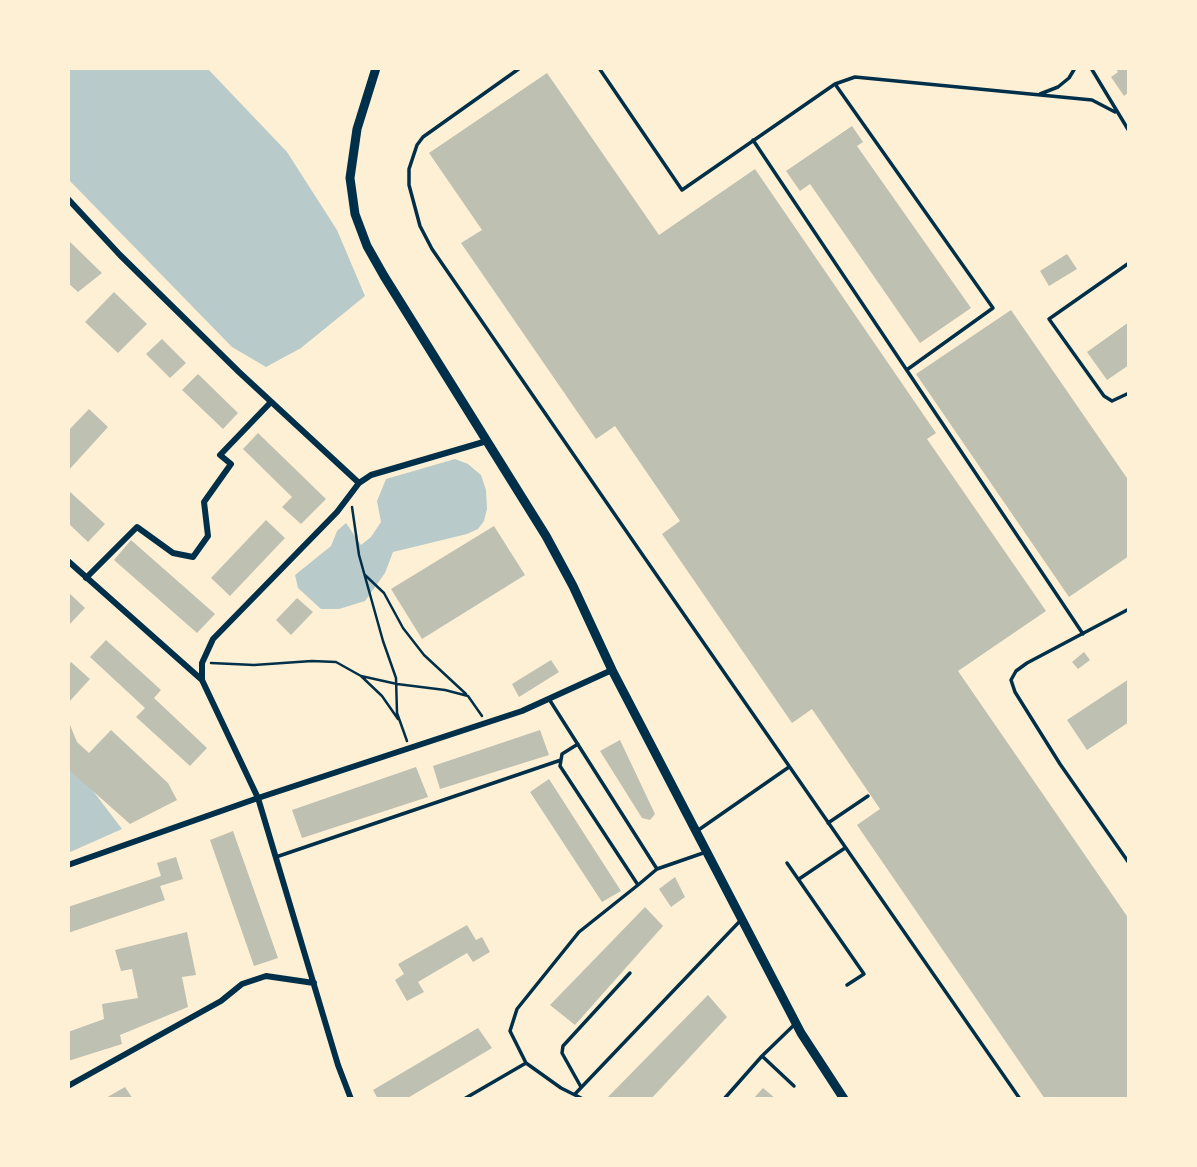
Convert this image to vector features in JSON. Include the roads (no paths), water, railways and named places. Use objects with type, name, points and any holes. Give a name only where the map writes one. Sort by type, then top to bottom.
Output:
[{"type":"main road","points":[[376,68],[356,129],[351,158],[355,214],[368,246],[546,537],[796,1024],[844,1099]]},
{"type":"street","points":[[68,199],[120,255],[271,402],[359,483]]},
{"type":"street","points":[[86,578],[137,527],[173,553],[192,557],[208,536],[204,502],[231,464],[220,455],[271,402]]},
{"type":"street","points":[[202,680],[202,663],[213,639],[337,512],[359,483],[371,475],[487,441]]},
{"type":"street","points":[[68,561],[202,680],[258,798],[338,1065],[351,1099]]},
{"type":"street","points":[[68,864],[522,711],[612,670]]},
{"type":"street","points":[[68,1086],[221,1001],[242,984],[266,976],[314,984]]},
{"type":"lane","points":[[520,68],[423,137],[417,145],[409,169],[409,185],[420,226],[432,248],[1020,1099]]},
{"type":"lane","points":[[599,68],[681,190],[835,84],[855,77],[1092,100],[1115,112]]},
{"type":"lane","points":[[1038,95],[1058,87],[1069,78],[1075,68]]},
{"type":"lane","points":[[1091,68],[1115,112],[1129,131]]},
{"type":"lane","points":[[835,84],[993,308],[908,369]]},
{"type":"lane","points":[[753,140],[1083,634]]},
{"type":"lane","points":[[1129,262],[1049,319],[1104,396],[1112,401],[1129,393]]},
{"type":"lane","points":[[1129,610],[1027,663],[1016,671],[1011,680],[1015,692],[1060,764],[1129,863]]},
{"type":"lane","points":[[549,698],[657,869]]},
{"type":"lane","points":[[578,744],[562,754],[560,766],[638,885]]},
{"type":"lane","points":[[276,857],[561,760]]},
{"type":"lane","points":[[697,831],[789,767]]},
{"type":"lane","points":[[828,823],[868,796]]},
{"type":"lane","points":[[799,879],[845,848]]},
{"type":"lane","points":[[583,1099],[561,1088],[526,1063],[510,1031],[517,1009],[579,932],[657,869],[707,852]]},
{"type":"lane","points":[[787,863],[864,974],[847,985]]},
{"type":"lane","points":[[575,1094],[742,919]]},
{"type":"lane","points":[[581,1087],[562,1053],[563,1046],[630,972]]},
{"type":"lane","points":[[724,1099],[762,1056],[796,1024]]},
{"type":"lane","points":[[762,1056],[794,1086]]},
{"type":"lane","points":[[464,1099],[526,1063]]}]
